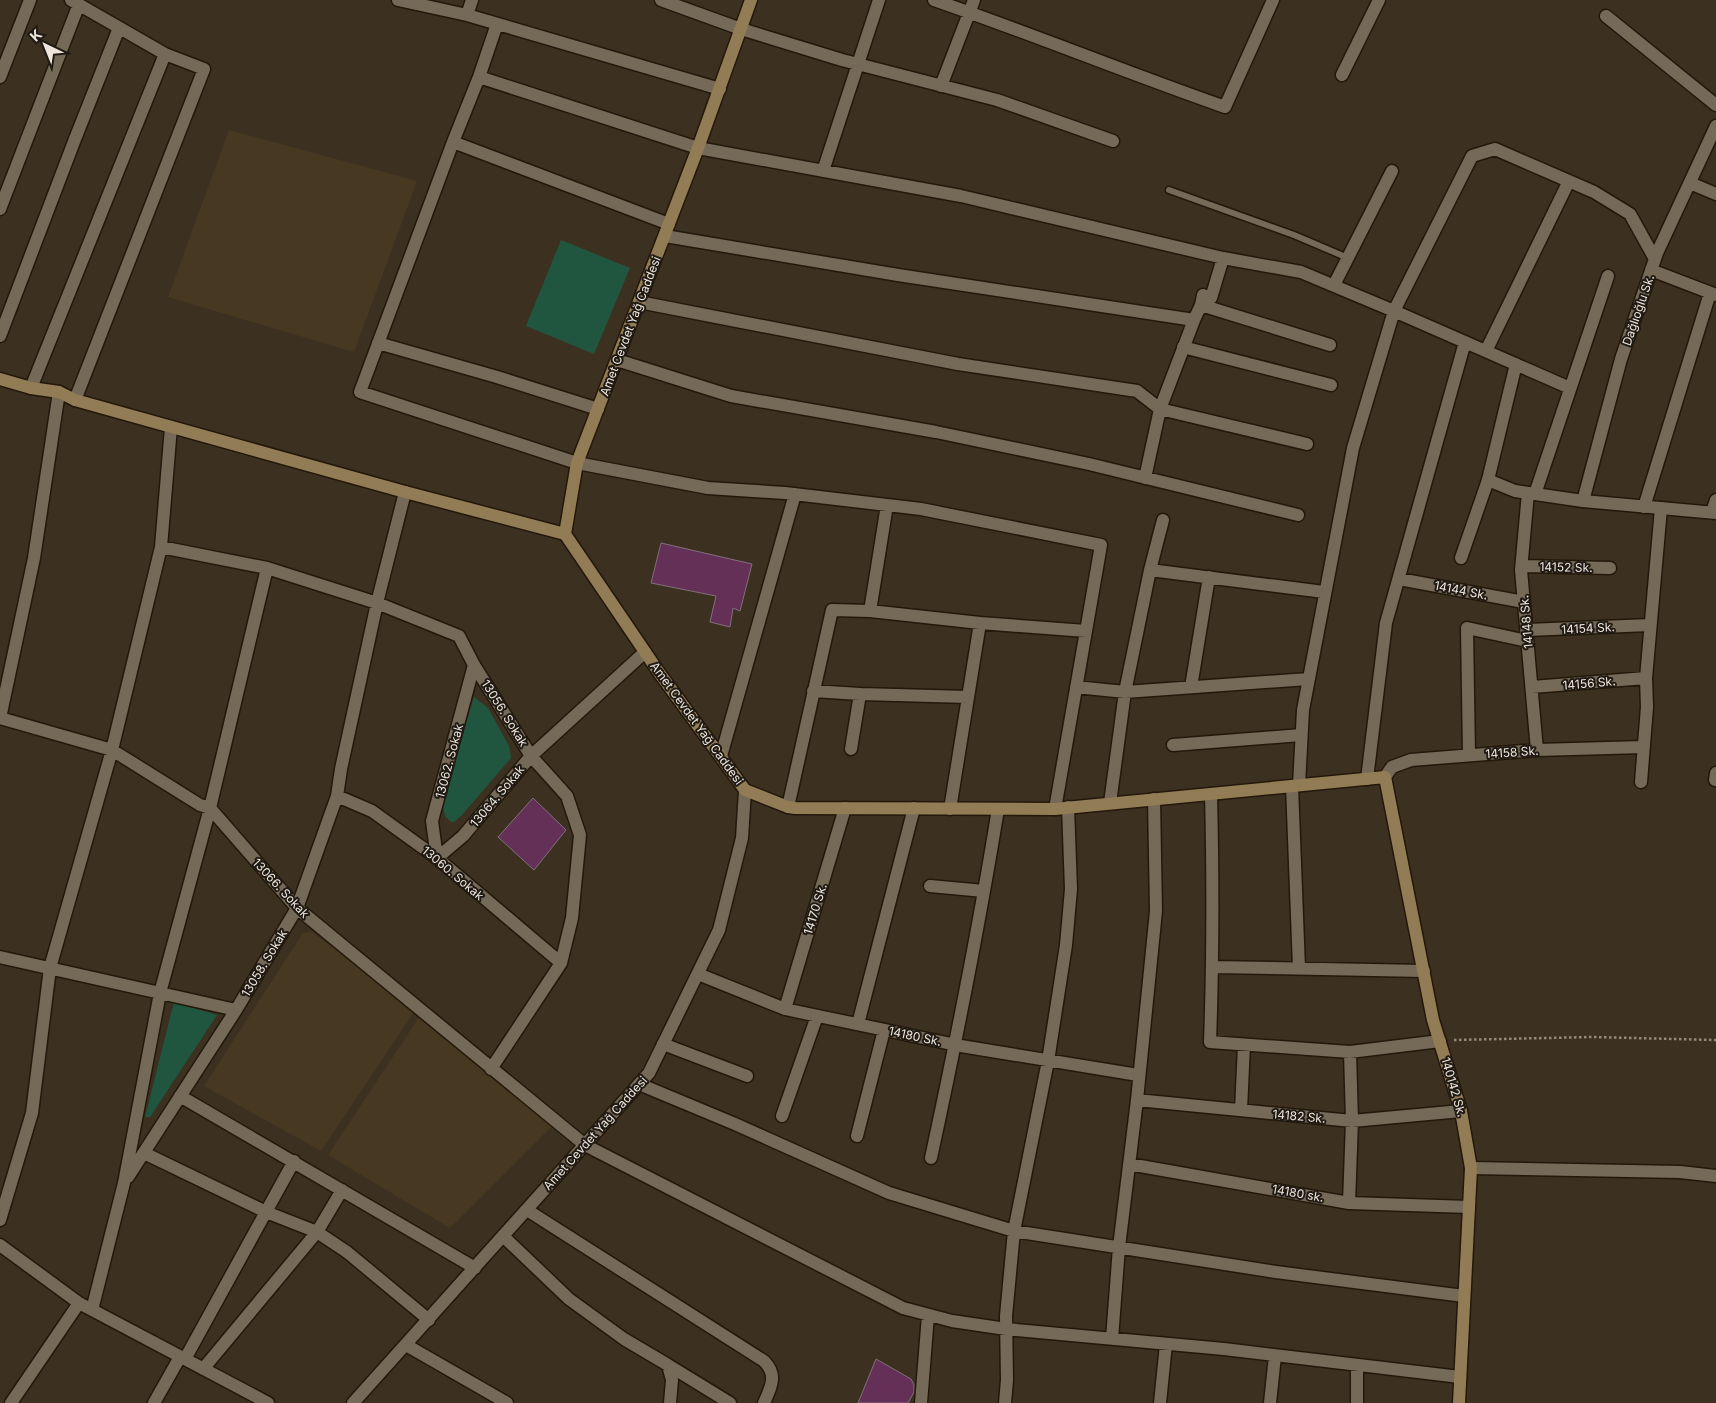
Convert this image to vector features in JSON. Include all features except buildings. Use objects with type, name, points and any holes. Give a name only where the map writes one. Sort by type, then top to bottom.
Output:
[{"type":"main road","name":"Amet Cevdet Yağ Caddesi","points":[[745,790],[645,652],[565,534],[577,463],[698,148],[751,0]]},
{"type":"main road","points":[[0,379],[31,388],[59,392],[75,400],[171,427],[565,534]]},
{"type":"main road","points":[[745,790],[788,807],[1062,808],[1385,777]]},
{"type":"main road","name":"140142 Sk.","points":[[1385,777],[1433,1020],[1462,1111],[1472,1168],[1459,1403]]},
{"type":"street","points":[[0,77],[30,0]]},
{"type":"street","points":[[398,0],[467,15],[720,89]]},
{"type":"street","points":[[467,15],[472,0]]},
{"type":"street","points":[[661,0],[741,29],[857,64],[997,100],[1113,141]]},
{"type":"street","points":[[822,171],[878,0]]},
{"type":"street","points":[[934,0],[1226,107],[1273,0]]},
{"type":"street","points":[[941,86],[974,0]]},
{"type":"street","points":[[1342,75],[1380,0]]},
{"type":"street","points":[[0,210],[74,1],[165,54],[204,69],[75,400]]},
{"type":"street","points":[[1606,16],[1716,105]]},
{"type":"street","points":[[497,24],[479,77],[360,392],[577,463],[708,488],[796,494],[921,509],[1101,545],[1076,687],[1062,808],[1071,889],[1066,945],[1048,1061],[1014,1231],[1006,1316],[1007,1380],[1005,1403]]},
{"type":"street","points":[[0,336],[119,28]]},
{"type":"street","points":[[31,388],[165,54]]},
{"type":"street","points":[[479,77],[698,148],[961,196],[1223,258],[1301,272],[1570,388]]},
{"type":"street","name":"Dağlıoğlu Sk.","points":[[1583,501],[1621,359],[1653,265],[1715,133]]},
{"type":"street","points":[[453,142],[667,230],[898,276],[1194,320]]},
{"type":"street","points":[[1299,968],[1296,786],[1303,710],[1353,448],[1394,311],[1472,156],[1495,150],[1594,192],[1630,214],[1653,265],[1713,294],[1644,507]]},
{"type":"street","points":[[1334,285],[1392,171]]},
{"type":"street","points":[[1486,351],[1569,181]]},
{"type":"street","points":[[1690,183],[1716,194]]},
{"type":"street","points":[[1145,478],[1160,409],[1201,305],[1203,295],[1211,298],[1223,258]]},
{"type":"street","name":"14148 Sk.","points":[[1537,750],[1522,566],[1531,494],[1608,276]]},
{"type":"street","points":[[639,302],[958,364],[1137,391],[1160,409],[1307,444]]},
{"type":"street","points":[[1201,305],[1330,344]]},
{"type":"street","points":[[1367,779],[1386,623],[1466,342]]},
{"type":"street","points":[[378,344],[598,409]]},
{"type":"street","points":[[1183,347],[1332,384]]},
{"type":"street","points":[[617,360],[731,396],[936,432],[1089,464],[1298,515]]},
{"type":"street","points":[[1461,558],[1488,480],[1516,364]]},
{"type":"street","points":[[0,718],[34,558],[59,392]]},
{"type":"street","points":[[0,1220],[32,1113],[50,968],[112,750],[161,547],[171,427]]},
{"type":"street","points":[[1488,480],[1514,491],[1583,501],[1661,508],[1715,508]]},
{"type":"street","name":"13058. Sokak","points":[[124,1183],[236,1010],[297,908],[337,796],[377,603],[405,492]]},
{"type":"street","points":[[721,756],[796,494]]},
{"type":"street","points":[[870,611],[887,505]]},
{"type":"street","points":[[1641,782],[1647,707],[1646,678],[1661,508]]},
{"type":"street","points":[[1110,803],[1125,692],[1150,570],[1163,520]]},
{"type":"street","name":"13056. Sokak","points":[[161,547],[267,568],[377,603],[459,636],[474,665],[531,756],[567,796],[580,835],[572,918],[560,963],[491,1069]]},
{"type":"street","name":"14152 Sk.","points":[[1522,566],[1610,568]]},
{"type":"street","points":[[92,1310],[124,1183],[160,993],[210,808],[267,568]]},
{"type":"street","points":[[1150,570],[1324,592]]},
{"type":"street","points":[[1191,687],[1209,577]]},
{"type":"street","name":"14144 Sk.","points":[[1399,579],[1524,602]]},
{"type":"street","points":[[788,807],[832,610],[870,611],[980,623],[1086,631]]},
{"type":"street","points":[[950,808],[980,623]]},
{"type":"street","name":"14154 Sk.","points":[[1469,756],[1468,628],[1527,636],[1650,625]]},
{"type":"street","name":"13064. Sokak","points":[[437,858],[463,836],[531,756],[645,652]]},
{"type":"street","name":"13062. Sokak","points":[[437,858],[432,821],[474,665]]},
{"type":"street","points":[[1076,687],[1125,692],[1308,678]]},
{"type":"street","name":"14156 Sk.","points":[[1532,687],[1646,678]]},
{"type":"street","points":[[813,691],[968,697]]},
{"type":"street","points":[[851,749],[860,694]]},
{"type":"street","name":"13066. Sokak","points":[[0,718],[112,750],[200,805],[210,808],[297,908],[585,1145],[902,1308],[952,1321],[1006,1329],[1166,1344],[1460,1377]]},
{"type":"street","points":[[1173,745],[1301,735]]},
{"type":"street","name":"14158 Sk.","points":[[1385,777],[1392,767],[1411,760],[1537,750],[1644,747]]},
{"type":"street","name":"Amet Cevdet Yağ Caddesi","points":[[354,1403],[649,1073],[719,930],[742,838],[745,790]]},
{"type":"street","points":[[1211,794],[1213,967],[1210,1042],[1350,1052],[1440,1040]]},
{"type":"street","name":"13060. Sokak","points":[[337,796],[372,811],[437,858],[560,963]]},
{"type":"street","points":[[1112,1339],[1119,1247],[1137,1100],[1138,1075],[1156,911],[1154,799]]},
{"type":"street","name":"14170 Sk.","points":[[785,1009],[845,808]]},
{"type":"street","points":[[858,1024],[914,808]]},
{"type":"street","points":[[931,1158],[955,1045],[998,809]]},
{"type":"street","points":[[930,886],[984,891]]},
{"type":"street","points":[[0,957],[236,1010]]},
{"type":"street","points":[[1213,967],[1424,971]]},
{"type":"street","name":"14180 Sk.","points":[[698,974],[785,1009],[955,1045],[1138,1075]]},
{"type":"street","points":[[782,1116],[817,1016]]},
{"type":"street","points":[[857,1136],[884,1030]]},
{"type":"street","points":[[663,1044],[747,1076]]},
{"type":"street","points":[[1241,1110],[1244,1045]]},
{"type":"street","points":[[1349,1203],[1352,1121],[1350,1052]]},
{"type":"street","points":[[639,1084],[735,1124],[889,1193],[1014,1231],[1276,1272],[1464,1296]]},
{"type":"street","points":[[180,1096],[475,1268]]},
{"type":"street","name":"14182 Sk.","points":[[1137,1100],[1352,1121],[1462,1111]]},
{"type":"street","points":[[144,1153],[266,1212],[317,1232],[347,1252],[429,1320]]},
{"type":"street","points":[[154,1403],[182,1358],[294,1161]]},
{"type":"street","name":"14180 sk.","points":[[1129,1164],[1349,1203],[1469,1207]]},
{"type":"street","points":[[1472,1168],[1680,1172],[1716,1176]]},
{"type":"street","points":[[203,1369],[317,1232],[342,1190]]},
{"type":"street","points":[[527,1210],[764,1361],[770,1368],[773,1377],[764,1403]]},
{"type":"street","points":[[503,1236],[568,1299],[624,1339],[730,1403]]},
{"type":"street","points":[[0,1245],[79,1303],[268,1403]]},
{"type":"street","points":[[11,1403],[79,1303]]},
{"type":"street","points":[[921,1403],[928,1315]]},
{"type":"street","points":[[1160,1403],[1166,1344]]},
{"type":"street","points":[[406,1345],[507,1403]]},
{"type":"street","points":[[1270,1403],[1276,1356]]},
{"type":"street","points":[[668,1365],[672,1380],[670,1403]]},
{"type":"street","points":[[1357,1366],[1357,1403]]},
{"type":"lane","points":[[1168,190],[1294,235],[1348,258]]},
{"type":"path","points":[[1440,1040],[1592,1037],[1716,1040]]},
{"type":"shaded area","points":[[229,130],[417,181],[354,352],[168,297]]},
{"type":"shaded area","points":[[312,932],[414,1012],[321,1151],[204,1086],[303,933]]},
{"type":"shaded area","points":[[420,1016],[552,1126],[450,1228],[328,1155]]},
{"type":"green space","points":[[561,240],[630,268],[594,354],[526,326]]},
{"type":"green space","points":[[474,697],[488,708],[509,746],[511,758],[462,815],[454,822],[451,822],[445,816],[443,807],[447,787]]},
{"type":"green space","points":[[174,1002],[217,1015],[150,1117],[145,1117]]}]
